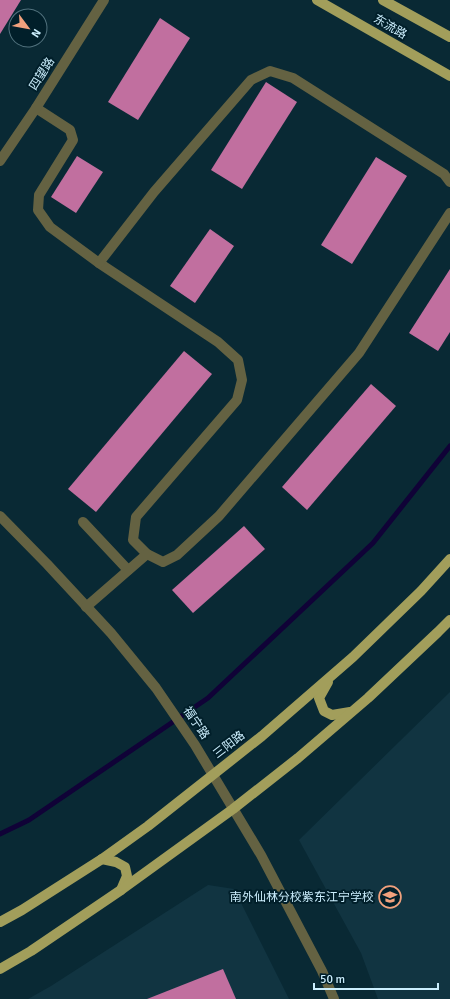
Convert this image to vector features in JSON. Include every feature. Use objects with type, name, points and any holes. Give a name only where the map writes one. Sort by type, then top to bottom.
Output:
[{"type":"main road","name":"东流路","points":[[317,0],[450,76]]},
{"type":"main road","name":"东流路","points":[[383,0],[450,37]]},
{"type":"main road","name":"三阳路","points":[[0,922],[22,910],[102,859],[148,826],[262,736],[353,657],[421,591],[450,559]]},
{"type":"main road","points":[[0,969],[31,951],[121,890],[233,809],[298,758],[352,712],[450,620]]},
{"type":"main road","points":[[331,676],[319,698],[324,711],[332,715],[352,712]]},
{"type":"main road","points":[[102,859],[116,862],[125,867],[127,876],[121,890]]},
{"type":"street","name":"四望路","points":[[0,161],[36,108],[104,0]]},
{"type":"street","points":[[99,263],[154,192],[251,80],[270,71],[293,78],[444,174],[450,182]]},
{"type":"street","points":[[36,108],[70,130],[73,140],[40,195],[38,210],[50,227],[99,263],[218,342],[238,360],[242,380],[236,400],[136,517],[133,540],[147,554],[163,562],[177,555],[219,516],[359,353],[450,213]]},
{"type":"street","name":"福宁路","points":[[0,516],[111,633],[156,688],[195,745],[261,855],[322,971],[334,999]]},
{"type":"street","points":[[82,522],[128,570]]},
{"type":"street","points":[[86,606],[147,554]]},
{"type":"shaded area","name":"南外仙林分校紫东江宁学校","points":[[450,692],[450,999],[378,999],[361,953],[299,840]]},
{"type":"shaded area","points":[[208,885],[234,889],[289,999],[28,999],[51,986]]},
{"type":"building","points":[[0,0],[21,0],[16,8],[8,8],[8,21],[0,34]]},
{"type":"building","points":[[160,18],[190,38],[138,120],[108,102]]},
{"type":"building","points":[[266,82],[297,102],[242,189],[211,170]]},
{"type":"building","points":[[77,156],[103,172],[76,213],[51,197]]},
{"type":"building","points":[[376,157],[407,176],[352,264],[321,245]]},
{"type":"building","points":[[210,229],[234,246],[195,303],[170,286]]},
{"type":"building","points":[[450,269],[450,332],[438,351],[409,333]]},
{"type":"building","points":[[184,351],[212,374],[96,512],[68,489]]},
{"type":"building","points":[[371,384],[396,406],[307,510],[282,487]]},
{"type":"building","points":[[244,526],[265,549],[193,613],[172,590]]},
{"type":"building","points":[[223,969],[236,999],[147,999]]},
{"type":"waterway","points":[[0,834],[29,820],[208,698],[373,543],[450,446]]},
{"type":"place","name":"南外仙林分校紫东江宁学校","points":[[390,897]]}]
